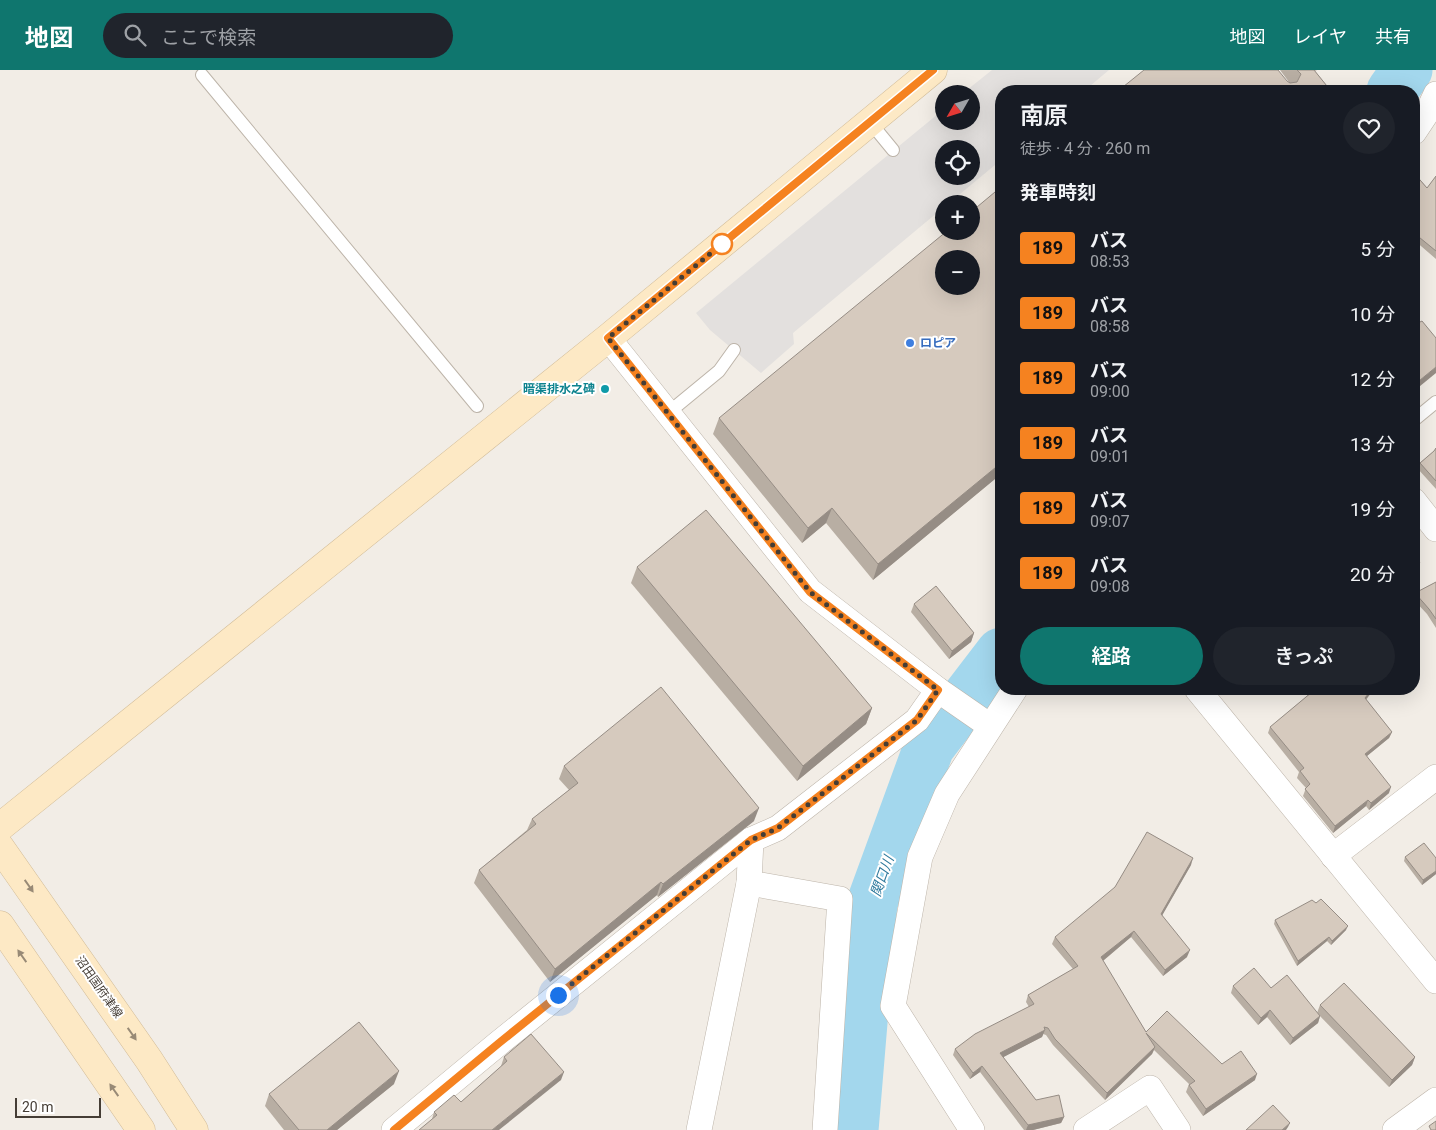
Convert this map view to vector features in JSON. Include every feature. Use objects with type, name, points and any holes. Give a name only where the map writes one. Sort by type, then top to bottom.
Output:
[{"type":"street","points":[[0,827],[608,338],[933,70]]},
{"type":"street","points":[[1420,123],[1436,94]]},
{"type":"street","points":[[608,338],[810,592],[938,690],[990,726]]},
{"type":"street","points":[[1420,509],[1436,530]]},
{"type":"street","points":[[394,1130],[751,840],[778,828],[917,720],[938,690]]},
{"type":"street","points":[[972,1130],[893,1006],[920,857],[947,794],[1011,695]]},
{"type":"street","points":[[1202,695],[1436,981]]},
{"type":"street","points":[[1333,856],[1436,777]]},
{"type":"street","points":[[699,1130],[749,883],[751,840]]},
{"type":"street","name":"沼田国府津線","points":[[0,847],[150,1060],[194,1130]]},
{"type":"street","points":[[749,883],[840,899],[825,1130]]},
{"type":"street","points":[[0,925],[142,1130]]},
{"type":"street","points":[[1086,1130],[1150,1088],[1178,1130]]},
{"type":"street","points":[[1395,1130],[1436,1100]]},
{"type":"lane","points":[[202,75],[477,406]]},
{"type":"lane","points":[[870,122],[893,150]]},
{"type":"lane","points":[[668,413],[718,371],[734,350]]},
{"type":"lane","points":[[1420,415],[1436,402]]},
{"type":"shaded area","points":[[992,70],[1109,70],[1091,85],[995,85],[995,165],[980,177],[980,140],[935,140],[935,185],[971,185],[959,195],[935,195],[935,215],[793,333],[794,344],[761,373],[710,330],[696,313],[935,116],[935,130],[980,130],[980,85],[973,85]]},
{"type":"building","points":[[1144,70],[1278,70],[1290,83],[1297,82],[1301,74],[1297,70],[1314,70],[1326,85],[1125,85]]},
{"type":"building","points":[[1436,176],[1436,251],[1420,238],[1420,180],[1427,188]]},
{"type":"building","points":[[995,192],[995,468],[878,564],[832,508],[808,528],[719,418],[936,240],[980,240],[980,204]]},
{"type":"building","points":[[1422,321],[1436,338],[1436,367],[1420,380],[1420,322]]},
{"type":"building","points":[[1436,448],[1436,481],[1420,463]]},
{"type":"building","points":[[706,510],[872,708],[803,766],[637,567]]},
{"type":"building","points":[[1436,582],[1436,619],[1420,599],[1420,590]]},
{"type":"building","points":[[936,586],[974,633],[952,651],[914,604]]},
{"type":"building","points":[[661,687],[759,808],[663,884],[661,882],[555,969],[479,870],[536,824],[532,819],[578,783],[564,766]]},
{"type":"building","points":[[1308,695],[1367,695],[1365,698],[1392,732],[1365,754],[1391,787],[1371,803],[1368,800],[1335,826],[1305,789],[1310,784],[1300,771],[1304,768],[1270,727]]},
{"type":"building","points":[[1147,832],[1193,858],[1161,914],[1190,950],[1165,970],[1134,931],[1101,957],[1146,1032],[1167,1011],[1222,1064],[1241,1051],[1257,1074],[1206,1109],[1189,1085],[1195,1081],[1146,1033],[1155,1047],[1107,1093],[1055,1039],[1048,1028],[1044,1027],[1045,1030],[1000,1053],[1036,1100],[1059,1095],[1064,1117],[1028,1125],[982,1066],[973,1073],[955,1049],[975,1034],[1034,1004],[1028,995],[1078,966],[1055,937],[1115,887]]},
{"type":"building","points":[[1424,843],[1436,858],[1436,871],[1423,880],[1405,857]]},
{"type":"building","points":[[1321,899],[1348,926],[1332,941],[1329,937],[1298,961],[1275,920],[1312,900],[1316,903]]},
{"type":"building","points":[[1254,968],[1271,988],[1287,975],[1320,1016],[1293,1038],[1270,1010],[1261,1018],[1233,986]]},
{"type":"building","points":[[1344,983],[1415,1057],[1392,1080],[1320,1005]]},
{"type":"building","points":[[359,1022],[399,1071],[327,1130],[299,1130],[269,1094]]},
{"type":"building","points":[[531,1034],[564,1072],[492,1130],[419,1130],[437,1115],[434,1112],[454,1095],[461,1102],[507,1061],[504,1057]]},
{"type":"building","points":[[1273,1105],[1290,1123],[1282,1130],[1246,1130]]},
{"type":"building","points":[[1436,1121],[1436,1130],[1431,1130],[1429,1126]]},
{"type":"waterway","name":"関口川","points":[[1396,85],[1407,70]]},
{"type":"waterway","name":"関口川","points":[[853,1130],[872,903],[929,747],[995,661]]},
{"type":"bus line","name":"189","points":[[394,1130],[751,840],[778,828],[917,720],[938,690],[810,592],[608,338],[933,70]]},
{"type":"place","name":"ロピア","points":[[910,343]]},
{"type":"place","name":"暗渠排水之碑","points":[[605,389]]},
{"type":"route","points":[[558,995],[751,840],[778,828],[917,720],[938,690],[810,592],[608,338],[722,244]]}]
